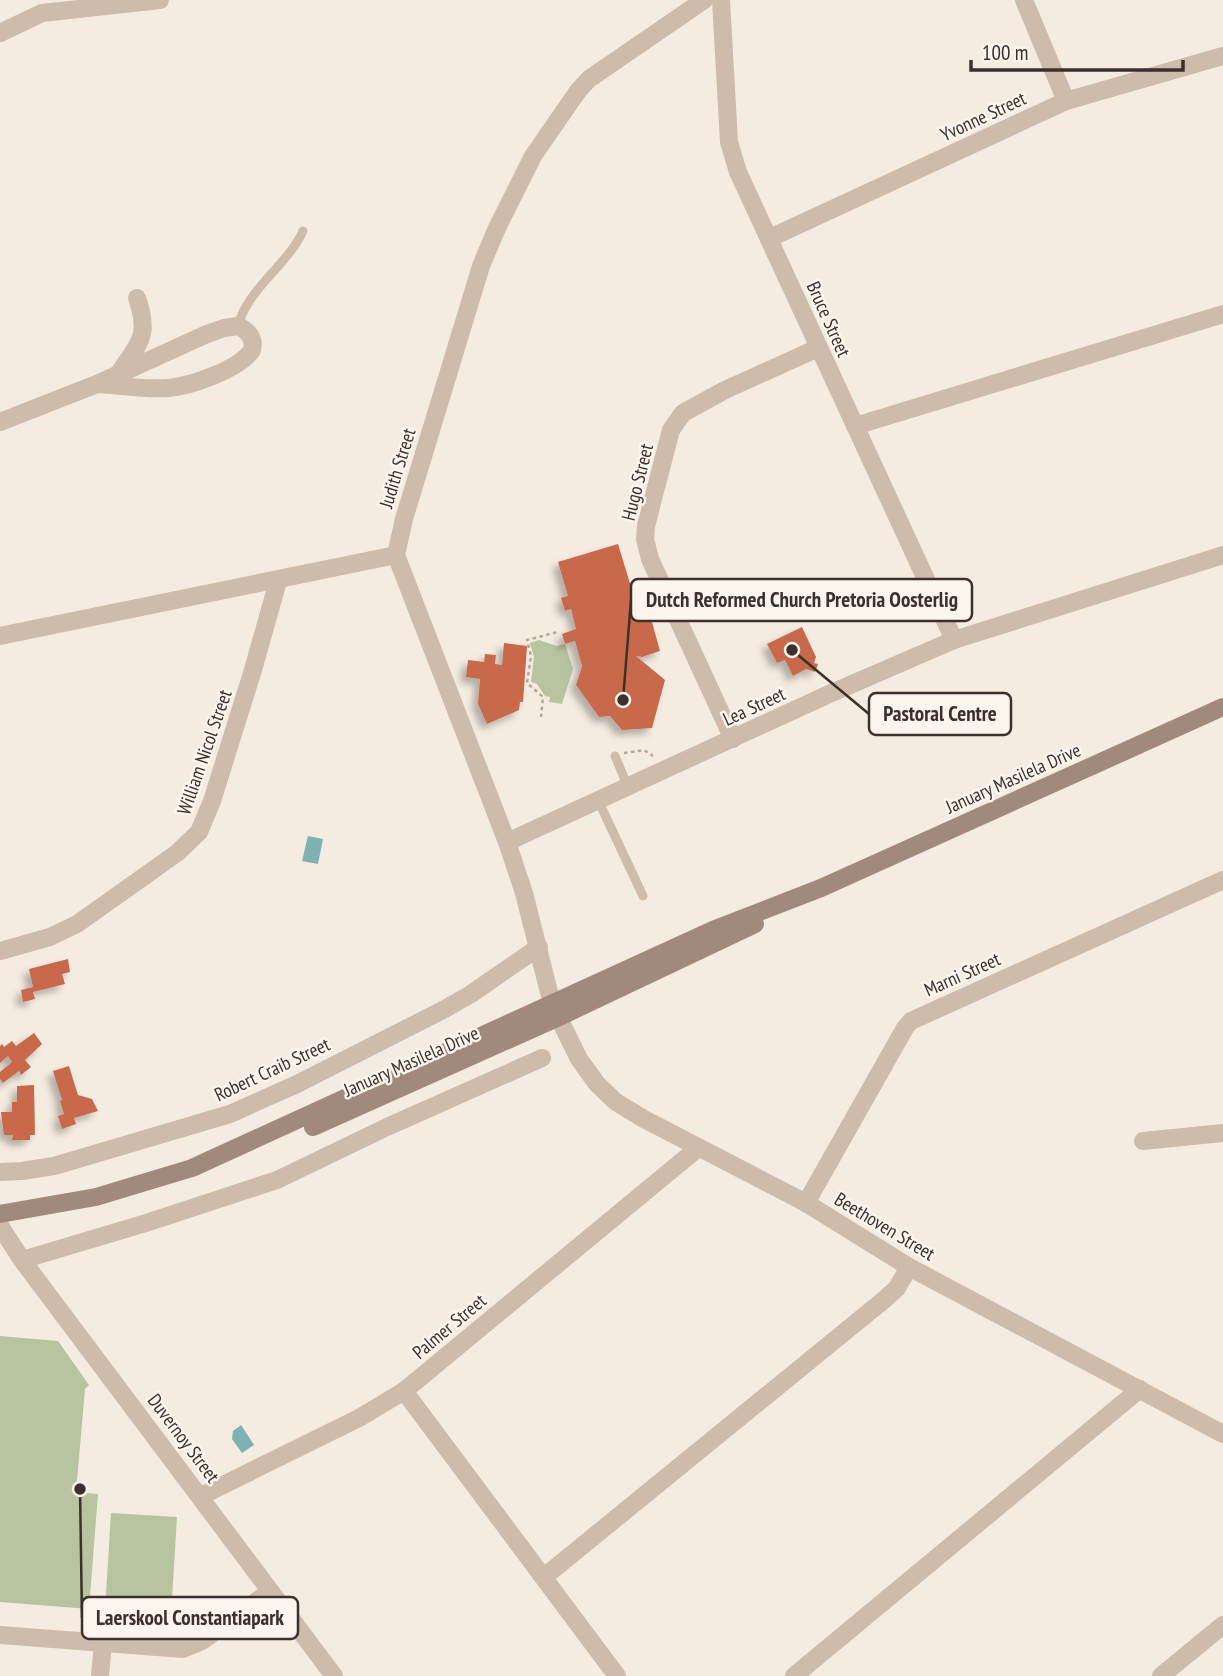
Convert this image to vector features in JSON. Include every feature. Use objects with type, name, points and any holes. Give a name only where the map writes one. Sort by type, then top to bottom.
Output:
[{"type":"main road","name":"January Masilela Drive","points":[[0,1214],[96,1197],[192,1168],[718,943],[821,888],[1223,707]]},
{"type":"main road","name":"January Masilela Drive","points":[[0,1224],[100,1208],[173,1186],[384,1096],[554,1011]]},
{"type":"street","points":[[0,33],[39,7],[160,0]]},
{"type":"street","name":"Judith Street","points":[[396,555],[404,519],[481,266],[533,156],[568,103],[589,79],[704,0]]},
{"type":"street","name":"Bruce Street","points":[[721,0],[729,142],[738,172],[954,640]]},
{"type":"street","points":[[1024,0],[1066,101]]},
{"type":"street","name":"Yvonne Street","points":[[770,238],[1066,101],[1223,55]]},
{"type":"street","points":[[119,373],[144,333],[137,298]]},
{"type":"street","points":[[855,426],[1223,314]]},
{"type":"street","points":[[0,422],[97,384],[216,331],[238,326],[251,335],[252,350],[242,362],[226,370],[169,388],[97,384]]},
{"type":"street","name":"Hugo Street","points":[[733,739],[650,559],[645,540],[646,526],[671,430],[683,413],[725,390],[818,348]]},
{"type":"street","points":[[0,636],[396,555],[507,842],[539,947],[554,1011]]},
{"type":"street","name":"Lea Street","points":[[507,842],[954,640],[1223,555]]},
{"type":"street","name":"William Nicol Street","points":[[0,951],[50,937],[77,924],[177,853],[199,832],[216,788],[278,581]]},
{"type":"street","name":"Marni Street","points":[[806,1203],[911,1021],[1223,880]]},
{"type":"street","name":"Robert Craib Street","points":[[0,1172],[54,1166],[248,1107],[443,1010],[539,947]]},
{"type":"street","name":"Beethoven Street","points":[[554,1011],[579,1059],[605,1092],[627,1109],[806,1203],[909,1267],[1223,1434]]},
{"type":"street","points":[[22,1259],[270,1183],[387,1126],[542,1058]]},
{"type":"street","points":[[1143,1141],[1223,1133]]},
{"type":"street","name":"Palmer Street","points":[[201,1496],[359,1418],[404,1391],[698,1148]]},
{"type":"street","name":"Duvernoy Street","points":[[0,1224],[22,1259],[334,1676]]},
{"type":"street","points":[[544,1577],[885,1299],[897,1288],[909,1267]]},
{"type":"street","points":[[794,1676],[1140,1389]]},
{"type":"street","points":[[404,1391],[617,1676]]},
{"type":"street","points":[[0,1635],[172,1649],[192,1646],[270,1592]]},
{"type":"street","points":[[1161,1676],[1223,1625]]},
{"type":"street","points":[[100,1676],[103,1643]]},
{"type":"lane","points":[[238,326],[242,312],[282,264],[303,231]]},
{"type":"lane","points":[[615,756],[628,787]]},
{"type":"lane","points":[[598,800],[642,896]]},
{"type":"path","points":[[541,717],[543,698],[527,682],[531,656],[527,640],[558,632]]},
{"type":"path","points":[[615,756],[644,750],[655,758],[661,772]]},
{"type":"green space","points":[[539,640],[557,646],[565,644],[573,669],[562,704],[549,702],[550,697],[545,696],[537,684],[531,682],[534,657],[530,643]]},
{"type":"green space","points":[[0,1336],[58,1341],[89,1385],[85,1389],[76,1492],[98,1494],[89,1609],[0,1602]]},
{"type":"green space","points":[[111,1513],[177,1517],[171,1615],[105,1611]]},
{"type":"water","points":[[308,836],[323,839],[318,864],[302,861]]},
{"type":"water","points":[[241,1425],[254,1445],[242,1453],[232,1439],[233,1431]]},
{"type":"building","points":[[618,544],[632,590],[635,589],[641,606],[647,604],[660,651],[642,657],[636,656],[665,680],[652,728],[622,730],[610,716],[599,717],[576,685],[582,666],[575,641],[565,644],[562,634],[576,629],[571,609],[565,611],[561,598],[568,596],[558,562]]},
{"type":"building","points":[[802,627],[816,657],[814,663],[818,664],[815,672],[806,669],[793,676],[785,660],[777,663],[767,644]]},
{"type":"building","points":[[504,643],[527,646],[523,702],[520,702],[519,710],[487,724],[478,704],[480,679],[466,677],[468,660],[484,662],[485,654],[496,655],[495,664],[502,665]]},
{"type":"building","points":[[68,959],[70,972],[62,974],[65,984],[33,992],[35,999],[23,1002],[21,990],[33,987],[29,969]]},
{"type":"building","points":[[34,1033],[42,1044],[25,1060],[31,1067],[21,1075],[19,1071],[3,1083],[0,1072],[12,1062],[8,1056],[0,1063],[0,1046],[2,1044],[4,1047],[12,1041],[16,1046]]},
{"type":"building","points":[[69,1066],[78,1095],[92,1099],[98,1111],[74,1118],[76,1124],[62,1129],[58,1116],[64,1114],[60,1101],[62,1100],[53,1071]]},
{"type":"building","points":[[34,1085],[35,1135],[30,1135],[30,1140],[12,1140],[13,1135],[4,1135],[1,1112],[12,1112],[12,1102],[17,1102],[17,1086]]},
{"type":"place","name":"Pastoral Centre","points":[[792,650]]},
{"type":"place","name":"Dutch Reformed Church Pretoria Oosterlig","points":[[623,700]]},
{"type":"place","name":"Laerskool Constantiapark","points":[[80,1489]]}]
